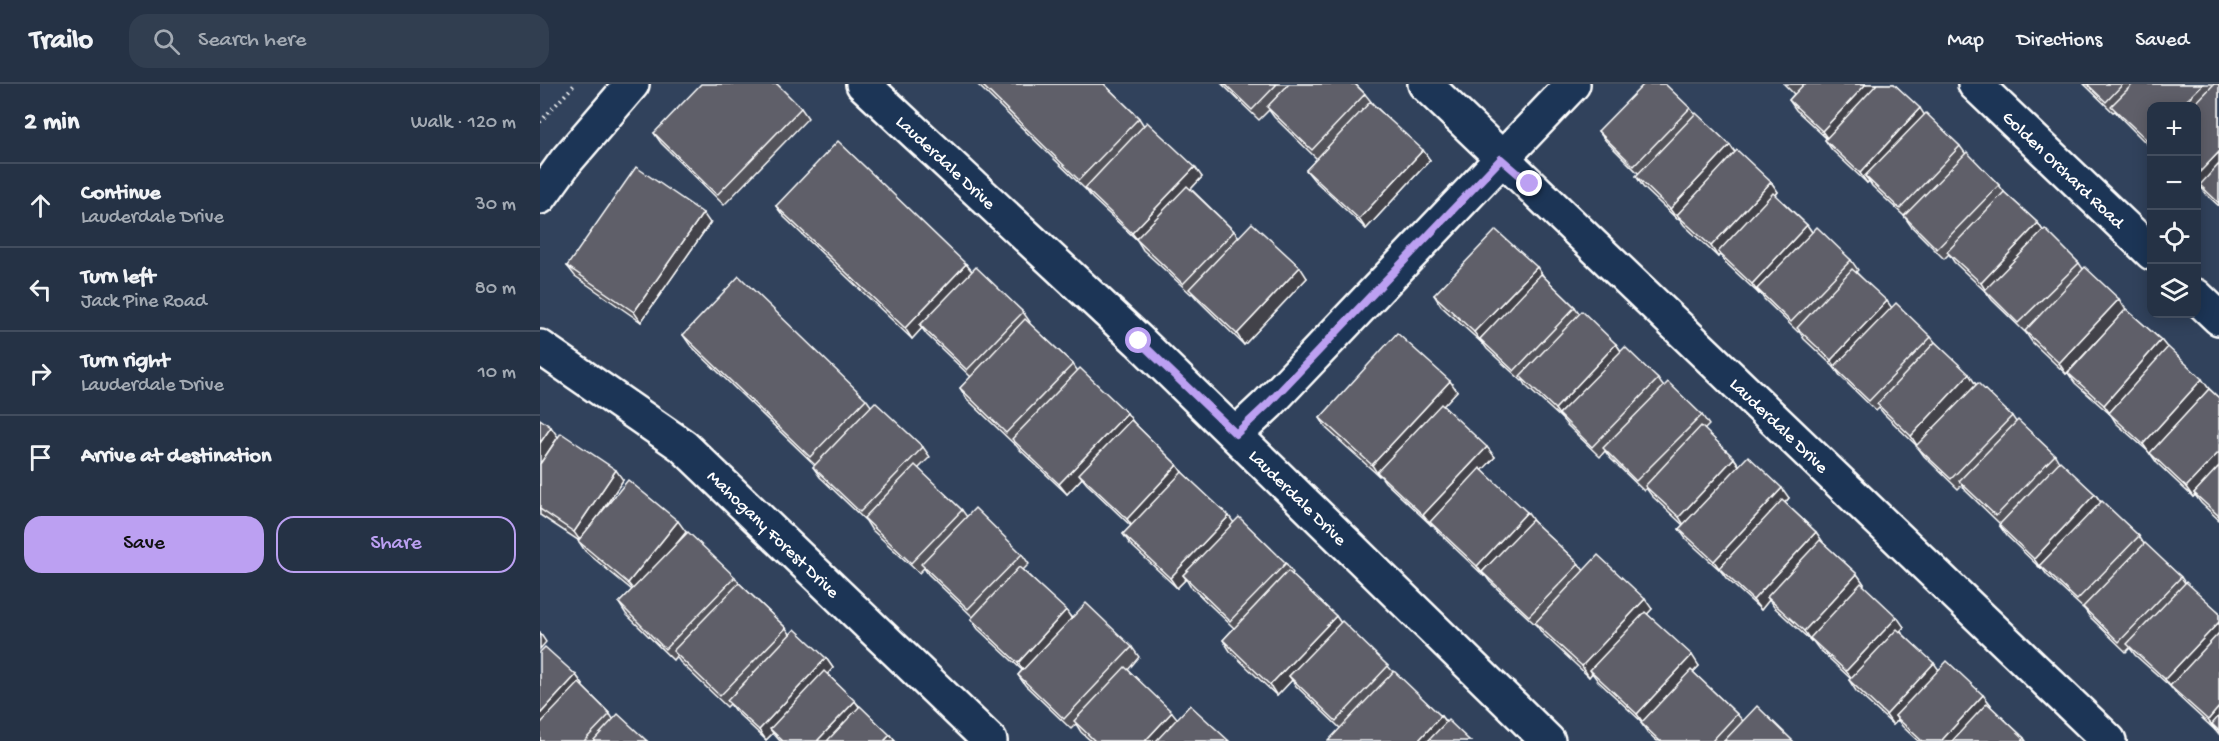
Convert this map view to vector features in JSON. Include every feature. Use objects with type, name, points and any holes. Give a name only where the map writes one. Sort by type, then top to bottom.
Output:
[{"type":"street","points":[[540,197],[632,84]]},
{"type":"street","name":"Lauderdale Drive","points":[[863,84],[1236,434],[1548,741]]},
{"type":"street","name":"Lauderdale Drive","points":[[1425,84],[2109,741]]},
{"type":"street","points":[[1236,434],[1284,387],[1573,84]]},
{"type":"street","name":"Golden Orchard Road","points":[[1975,84],[2147,249]]},
{"type":"street","points":[[2201,301],[2219,318]]},
{"type":"street","name":"Mahogany Forest Drive","points":[[540,347],[683,446],[990,741]]},
{"type":"path","points":[[540,122],[575,84]]},
{"type":"building","points":[[701,84],[777,84],[801,108],[717,195],[654,133]]},
{"type":"building","points":[[981,84],[1104,84],[1139,118],[1079,180]]},
{"type":"building","points":[[1225,84],[1277,84],[1252,110]]},
{"type":"building","points":[[1289,84],[1355,84],[1365,94],[1312,150],[1267,107]]},
{"type":"building","points":[[1644,84],[1665,84],[1690,108],[1634,166],[1598,131]]},
{"type":"building","points":[[1804,84],[1866,84],[1822,131],[1789,100]]},
{"type":"building","points":[[1877,84],[1894,84],[1920,108],[1860,173],[1825,140]]},
{"type":"building","points":[[2087,84],[2123,84],[2106,102]]},
{"type":"building","points":[[2133,84],[2203,84],[2185,102],[2147,102],[2147,140],[2111,106]]},
{"type":"building","points":[[2214,84],[2219,84],[2219,152],[2201,171],[2201,102],[2197,102]]},
{"type":"building","points":[[1370,102],[1423,150],[1359,219],[1306,170]]},
{"type":"building","points":[[1696,113],[1730,145],[1670,209],[1636,176]]},
{"type":"building","points":[[1926,113],[1960,146],[1900,209],[1865,176]]},
{"type":"building","points":[[1147,122],[1195,167],[1132,233],[1085,188]]},
{"type":"building","points":[[838,141],[966,264],[905,328],[776,206]]},
{"type":"building","points":[[1737,150],[1771,182],[1711,246],[1677,215]]},
{"type":"building","points":[[1967,152],[1999,185],[1937,249],[1904,216]]},
{"type":"building","points":[[2219,164],[2219,203],[2201,184]]},
{"type":"building","points":[[636,167],[703,213],[634,312],[567,266]]},
{"type":"building","points":[[1187,186],[1234,231],[1183,284],[1136,239]]},
{"type":"building","points":[[2004,192],[2038,223],[1981,283],[1947,252]]},
{"type":"building","points":[[1773,193],[1807,225],[1752,284],[1718,252]]},
{"type":"building","points":[[1252,223],[1300,267],[1237,334],[1189,289]]},
{"type":"building","points":[[1817,227],[1851,260],[1791,322],[1757,289]]},
{"type":"building","points":[[2045,229],[2079,263],[2018,323],[1985,290]]},
{"type":"building","points":[[1496,230],[1537,267],[1474,332],[1434,295]]},
{"type":"building","points":[[976,267],[1023,312],[967,370],[920,325]]},
{"type":"building","points":[[2085,267],[2119,299],[2059,363],[2025,331]]},
{"type":"building","points":[[1852,269],[1887,301],[1831,360],[1797,328]]},
{"type":"building","points":[[1541,274],[1575,307],[1514,371],[1480,339]]},
{"type":"building","points":[[739,276],[866,399],[810,457],[683,335]]},
{"type":"building","points":[[1896,303],[1931,337],[1869,401],[1834,367]]},
{"type":"building","points":[[2126,309],[2161,340],[2104,405],[2068,373]]},
{"type":"building","points":[[1582,311],[1616,344],[1555,409],[1520,376]]},
{"type":"building","points":[[1025,319],[1073,364],[1006,433],[960,388]]},
{"type":"building","points":[[1397,333],[1450,381],[1372,465],[1320,418]]},
{"type":"building","points":[[1935,342],[1969,374],[1911,436],[1877,404]]},
{"type":"building","points":[[1625,347],[1658,379],[1592,447],[1559,414]]},
{"type":"building","points":[[2168,347],[2202,379],[2143,444],[2109,413]]},
{"type":"building","points":[[1080,368],[1127,413],[1059,484],[1012,439]]},
{"type":"building","points":[[1668,382],[1702,415],[1636,481],[1603,448]]},
{"type":"building","points":[[1978,383],[2012,416],[1951,479],[1916,446]]},
{"type":"building","points":[[2209,389],[2219,398],[2219,452],[2186,487],[2150,453]]},
{"type":"building","points":[[875,402],[923,447],[860,512],[813,467]]},
{"type":"building","points":[[1441,404],[1487,447],[1423,515],[1377,472]]},
{"type":"building","points":[[540,419],[551,427],[540,443]]},
{"type":"building","points":[[1131,420],[1177,465],[1127,519],[1079,474]]},
{"type":"building","points":[[2018,420],[2055,455],[1996,516],[1959,481]]},
{"type":"building","points":[[1701,426],[1734,458],[1679,517],[1645,486]]},
{"type":"building","points":[[561,433],[616,470],[574,532],[540,509],[540,464]]},
{"type":"building","points":[[1748,456],[1782,488],[1714,561],[1679,529]]},
{"type":"building","points":[[2060,461],[2095,494],[2034,559],[1999,525]]},
{"type":"building","points":[[915,465],[962,510],[911,563],[864,518]]},
{"type":"building","points":[[2219,466],[2219,516],[2194,493]]},
{"type":"building","points":[[1480,468],[1527,512],[1477,566],[1430,522]]},
{"type":"building","points":[[1182,472],[1229,516],[1170,578],[1123,534]]},
{"type":"building","points":[[628,480],[678,521],[628,583],[578,541]]},
{"type":"building","points":[[1782,500],[1816,532],[1753,600],[1719,568]]},
{"type":"building","points":[[2102,501],[2139,536],[2077,600],[2040,565]]},
{"type":"building","points":[[975,508],[1022,554],[968,609],[921,564]]},
{"type":"building","points":[[1239,517],[1286,563],[1230,621],[1183,575]]},
{"type":"building","points":[[1532,520],[1579,564],[1529,616],[1482,572]]},
{"type":"building","points":[[688,532],[735,577],[665,649],[619,603]]},
{"type":"building","points":[[1820,540],[1857,574],[1804,631],[1767,597]]},
{"type":"building","points":[[2145,543],[2181,577],[2119,642],[2083,607]]},
{"type":"building","points":[[1598,555],[1645,599],[1582,666],[1535,623]]},
{"type":"building","points":[[1019,567],[1066,610],[1018,663],[971,619]]},
{"type":"building","points":[[1288,571],[1336,616],[1270,685],[1223,640]]},
{"type":"building","points":[[2186,582],[2219,612],[2219,622],[2165,679],[2127,644]]},
{"type":"building","points":[[739,583],[786,628],[720,696],[673,651]]},
{"type":"building","points":[[1861,583],[1897,617],[1846,671],[1810,638]]},
{"type":"building","points":[[1086,603],[1132,647],[1064,719],[1018,675]]},
{"type":"building","points":[[1645,612],[1692,655],[1637,714],[1590,670]]},
{"type":"building","points":[[1342,621],[1388,666],[1336,721],[1289,676]]},
{"type":"building","points":[[795,629],[826,658],[759,730],[727,701]]},
{"type":"building","points":[[1897,629],[1934,663],[1886,715],[1849,680]]},
{"type":"building","points":[[2219,633],[2219,707],[2208,720],[2170,686]]},
{"type":"building","points":[[545,647],[576,675],[540,714],[540,652]]},
{"type":"building","points":[[1947,661],[1983,695],[1941,741],[1922,741],[1895,716]]},
{"type":"building","points":[[1125,667],[1172,712],[1145,741],[1095,741],[1074,721]]},
{"type":"building","points":[[1691,670],[1737,714],[1712,741],[1660,741],[1641,723]]},
{"type":"building","points":[[824,671],[855,701],[817,741],[783,741],[770,729]]},
{"type":"building","points":[[1394,671],[1441,716],[1418,741],[1328,741]]},
{"type":"building","points":[[579,683],[610,714],[584,741],[540,741],[540,724]]},
{"type":"building","points":[[1987,703],[2024,738],[2021,741],[1952,741]]},
{"type":"building","points":[[1190,705],[1229,741],[1156,741]]},
{"type":"building","points":[[860,706],[890,735],[884,741],[827,741]]},
{"type":"building","points":[[1757,706],[1793,741],[1724,741]]},
{"type":"building","points":[[618,714],[647,741],[593,741]]},
{"type":"building","points":[[2219,716],[2219,731],[2212,724]]},
{"type":"building","points":[[1448,720],[1470,741],[1428,741]]},
{"type":"route","points":[[1139,341],[1236,434],[1268,404],[1501,159],[1530,184]]}]
